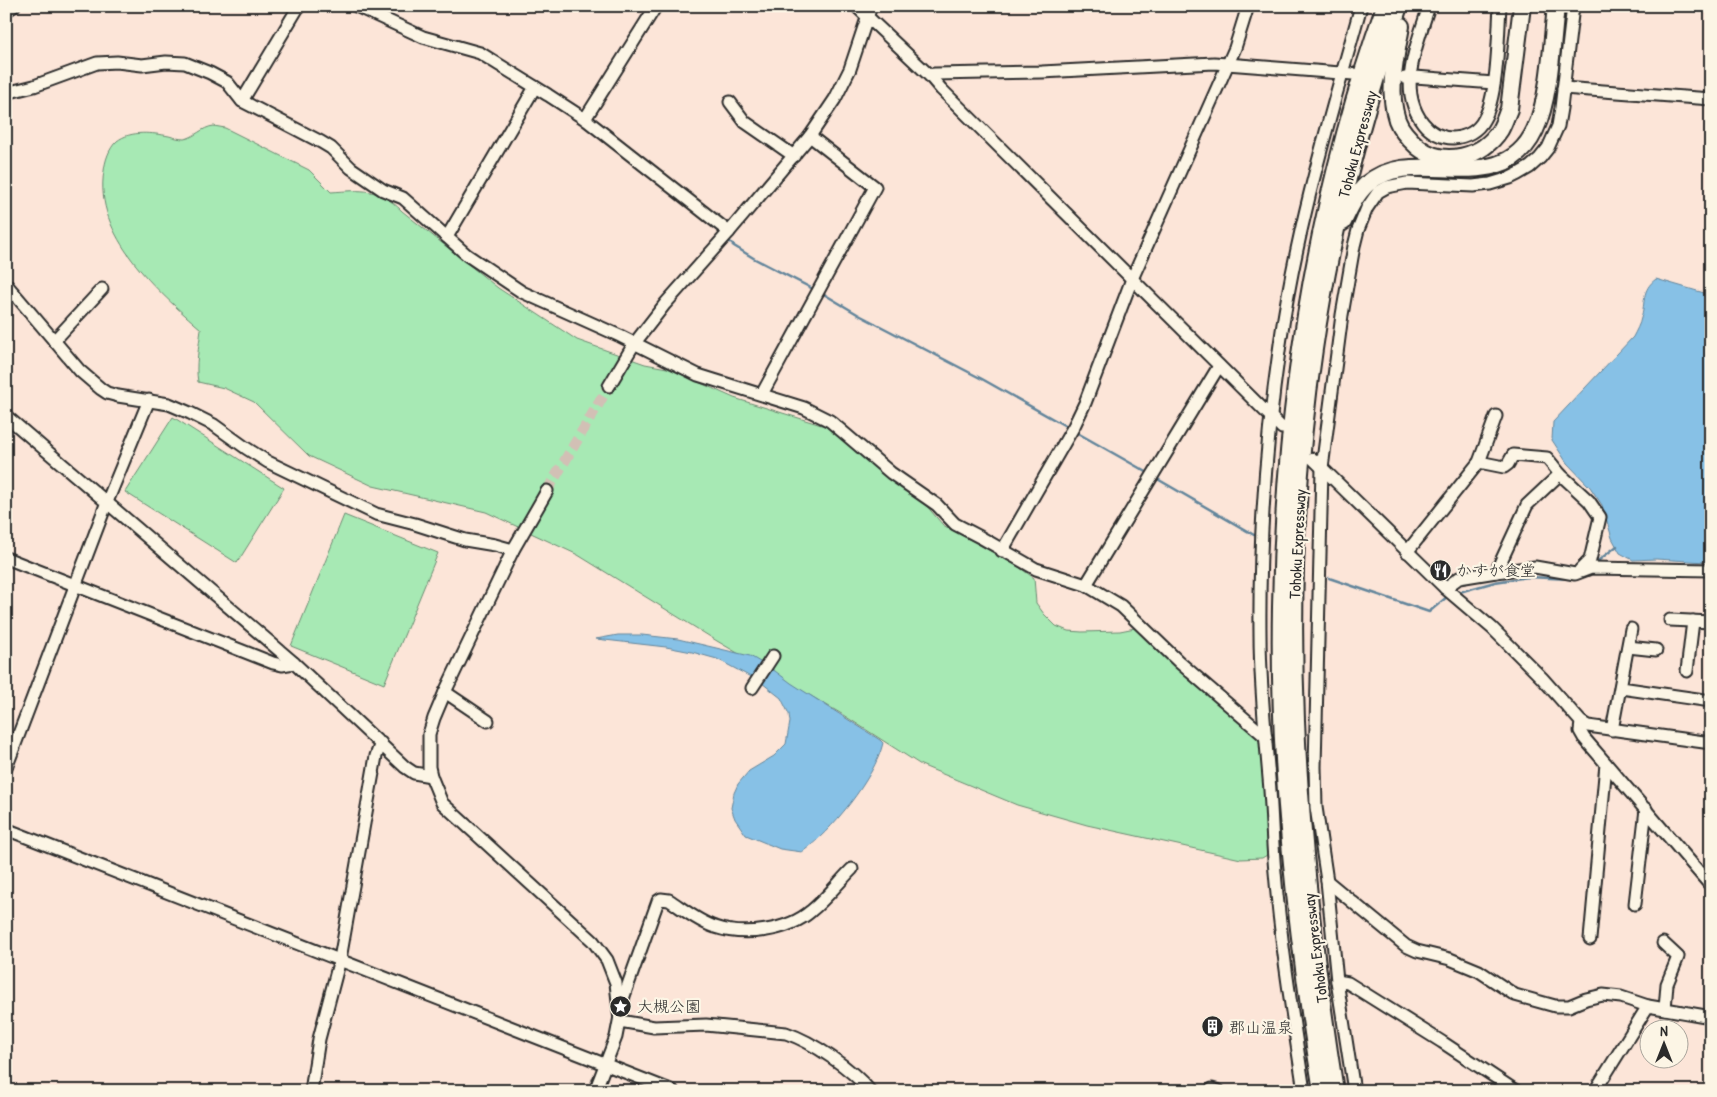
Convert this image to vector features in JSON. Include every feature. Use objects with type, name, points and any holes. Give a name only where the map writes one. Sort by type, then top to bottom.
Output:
[{"type":"highway","name":"Tohoku Expressway","points":[[1322,1091],[1298,918],[1287,804],[1281,620],[1285,495],[1296,380],[1318,248],[1350,118],[1368,56],[1386,6]]},
{"type":"highway","name":"Tohoku Expressway","points":[[1335,1091],[1322,1007],[1304,852],[1296,735],[1294,611],[1296,534],[1304,430],[1314,346],[1331,250],[1368,103],[1399,6]]},
{"type":"highway","points":[[1404,6],[1393,85],[1394,108],[1403,133],[1422,151],[1450,158],[1466,156],[1482,148],[1496,136],[1505,121],[1509,109],[1522,6]]},
{"type":"highway","points":[[1331,250],[1355,200],[1367,184],[1379,176],[1405,168],[1473,169],[1491,166],[1506,160],[1522,148],[1535,130],[1544,100],[1556,6]]},
{"type":"street","points":[[6,11],[14,6]]},
{"type":"street","points":[[242,101],[299,6]]},
{"type":"street","points":[[356,6],[423,37],[480,53],[585,119],[729,232]]},
{"type":"street","points":[[585,119],[656,6]]},
{"type":"street","points":[[856,6],[929,75],[1282,428]]},
{"type":"street","points":[[609,386],[634,344],[665,304],[810,136],[835,99],[850,69],[871,6]]},
{"type":"street","points":[[1002,550],[1074,426],[1085,402],[1132,279],[1235,48],[1248,6]]},
{"type":"street","points":[[1304,1091],[1289,986],[1266,737],[1260,629],[1262,540],[1271,416],[1280,343],[1292,274],[1305,216],[1347,74],[1361,6]]},
{"type":"street","points":[[1430,6],[1414,56],[1404,78],[1420,120],[1432,132],[1448,138],[1461,137],[1472,133],[1479,127],[1488,111],[1494,83],[1500,6]]},
{"type":"street","points":[[1354,1091],[1323,876],[1316,808],[1315,767],[1322,468],[1342,315],[1354,246],[1367,208],[1378,192],[1387,187],[1446,180],[1473,186],[1490,184],[1510,178],[1530,167],[1548,148],[1558,126],[1573,6]]},
{"type":"street","points":[[6,94],[97,63],[117,62],[142,65],[174,62],[185,63],[227,82],[242,101],[331,148],[352,168],[383,190],[403,198],[467,256],[522,292],[620,336],[698,375],[804,408],[830,421],[891,474],[937,505],[955,524],[1036,569],[1086,585],[1121,606],[1180,662],[1266,737]]},
{"type":"street","points":[[929,75],[1042,72],[1214,63],[1347,74]]},
{"type":"street","points":[[1404,78],[1416,77],[1494,83]]},
{"type":"street","points":[[447,237],[534,87]]},
{"type":"street","points":[[1563,88],[1711,100]]},
{"type":"street","points":[[730,102],[745,122],[794,156]]},
{"type":"street","points":[[762,394],[875,186],[810,136]]},
{"type":"street","points":[[1448,138],[1448,153]]},
{"type":"street","points":[[6,284],[80,371],[101,389],[118,396],[169,404],[214,425],[268,462],[376,514],[416,524],[451,537],[495,544],[513,550]]},
{"type":"street","points":[[54,341],[102,289]]},
{"type":"street","points":[[1086,585],[1219,366]]},
{"type":"street","points":[[6,768],[107,502],[148,400]]},
{"type":"street","points":[[6,416],[225,606],[294,663],[411,772],[431,776]]},
{"type":"street","points":[[1408,552],[1479,462],[1496,416]]},
{"type":"street","points":[[1479,462],[1504,467],[1513,455],[1547,458],[1560,474],[1589,502],[1600,517],[1590,560],[1574,574]]},
{"type":"street","points":[[1313,459],[1445,588],[1492,628],[1542,678],[1581,722],[1588,726],[1612,730],[1711,743]]},
{"type":"street","points":[[1496,572],[1527,505],[1560,474]]},
{"type":"street","points":[[547,491],[513,550],[445,692],[429,734],[428,753],[431,776],[442,803],[593,941],[607,960],[616,983],[620,1020]]},
{"type":"street","points":[[6,558],[273,663],[282,665],[294,663]]},
{"type":"street","points":[[1445,588],[1459,578],[1534,567],[1574,574],[1591,568],[1711,570]]},
{"type":"street","points":[[1670,620],[1711,622]]},
{"type":"street","points":[[1687,671],[1693,621]]},
{"type":"street","points":[[1612,730],[1631,630]]},
{"type":"street","points":[[1628,647],[1656,650]]},
{"type":"street","points":[[752,688],[773,656]]},
{"type":"street","points":[[1620,688],[1711,701]]},
{"type":"street","points":[[445,692],[488,721]]},
{"type":"street","points":[[1581,722],[1580,731],[1584,738],[1711,886]]},
{"type":"street","points":[[311,1091],[319,1039],[340,959],[376,756],[381,743]]},
{"type":"street","points":[[1590,939],[1606,764]]},
{"type":"street","points":[[1634,904],[1646,809]]},
{"type":"street","points":[[6,829],[673,1091]]},
{"type":"street","points":[[595,1091],[616,1037],[624,996],[658,901],[661,899],[669,900],[714,927],[743,932],[768,930],[796,921],[811,911],[852,869]]},
{"type":"street","points":[[1323,876],[1406,946],[1417,951],[1450,959],[1479,971],[1515,995],[1555,1006],[1569,1006],[1603,995],[1621,997],[1665,1010],[1711,1017]]},
{"type":"street","points":[[1663,943],[1678,957],[1667,984],[1665,1010]]},
{"type":"street","points":[[1337,981],[1348,983],[1442,1042],[1513,1090]]},
{"type":"street","points":[[1595,1091],[1648,1006]]},
{"type":"street","points":[[620,1020],[654,1027],[706,1025],[786,1034],[799,1038],[848,1069],[870,1091]]},
{"type":"green space","points":[[214,126],[225,128],[309,170],[331,192],[361,191],[377,194],[385,198],[498,288],[577,340],[645,364],[667,368],[734,398],[831,428],[919,497],[943,525],[1016,565],[1034,578],[1036,603],[1056,626],[1068,631],[1082,632],[1120,631],[1135,628],[1259,735],[1269,825],[1267,855],[1262,858],[1241,859],[1087,825],[1017,805],[921,765],[840,713],[717,641],[578,555],[486,512],[373,486],[309,456],[254,402],[224,388],[198,382],[197,363],[201,329],[149,280],[132,260],[119,239],[108,217],[103,195],[104,171],[106,159],[114,144],[129,135],[149,133],[184,139]]},
{"type":"green space","points":[[173,417],[284,488],[237,563],[125,492]]},
{"type":"green space","points":[[344,515],[438,553],[384,684],[291,646]]},
{"type":"water","points":[[1656,279],[1711,295],[1711,561],[1706,562],[1656,559],[1633,560],[1620,553],[1612,538],[1602,505],[1590,487],[1567,463],[1552,440],[1553,422],[1633,337],[1638,328],[1646,292],[1651,283]]},
{"type":"water","points":[[618,635],[642,635],[678,639],[750,656],[880,740],[883,743],[871,772],[850,804],[838,818],[802,852],[780,849],[746,835],[735,819],[731,808],[734,793],[738,784],[749,771],[774,756],[786,744],[790,722],[789,714],[781,698],[762,683],[717,659],[666,647],[596,639]]},
{"type":"waterway","points":[[727,239],[734,246],[755,259],[815,290]]},
{"type":"waterway","points":[[822,293],[859,315],[982,379],[1069,428]]},
{"type":"waterway","points":[[1074,431],[1150,474]]},
{"type":"waterway","points":[[1154,477],[1254,535]]},
{"type":"waterway","points":[[1594,564],[1617,546]]},
{"type":"waterway","points":[[1456,593],[1495,582],[1528,577],[1571,579]]},
{"type":"waterway","points":[[1329,578],[1429,612],[1448,596]]},
{"type":"tunnel","points":[[547,491],[609,386]]},
{"type":"place","name":"かすが食堂","points":[[1440,570]]},
{"type":"place","name":"大槻公園","points":[[621,1006]]},
{"type":"place","name":"郡山温泉","points":[[1213,1027]]}]
